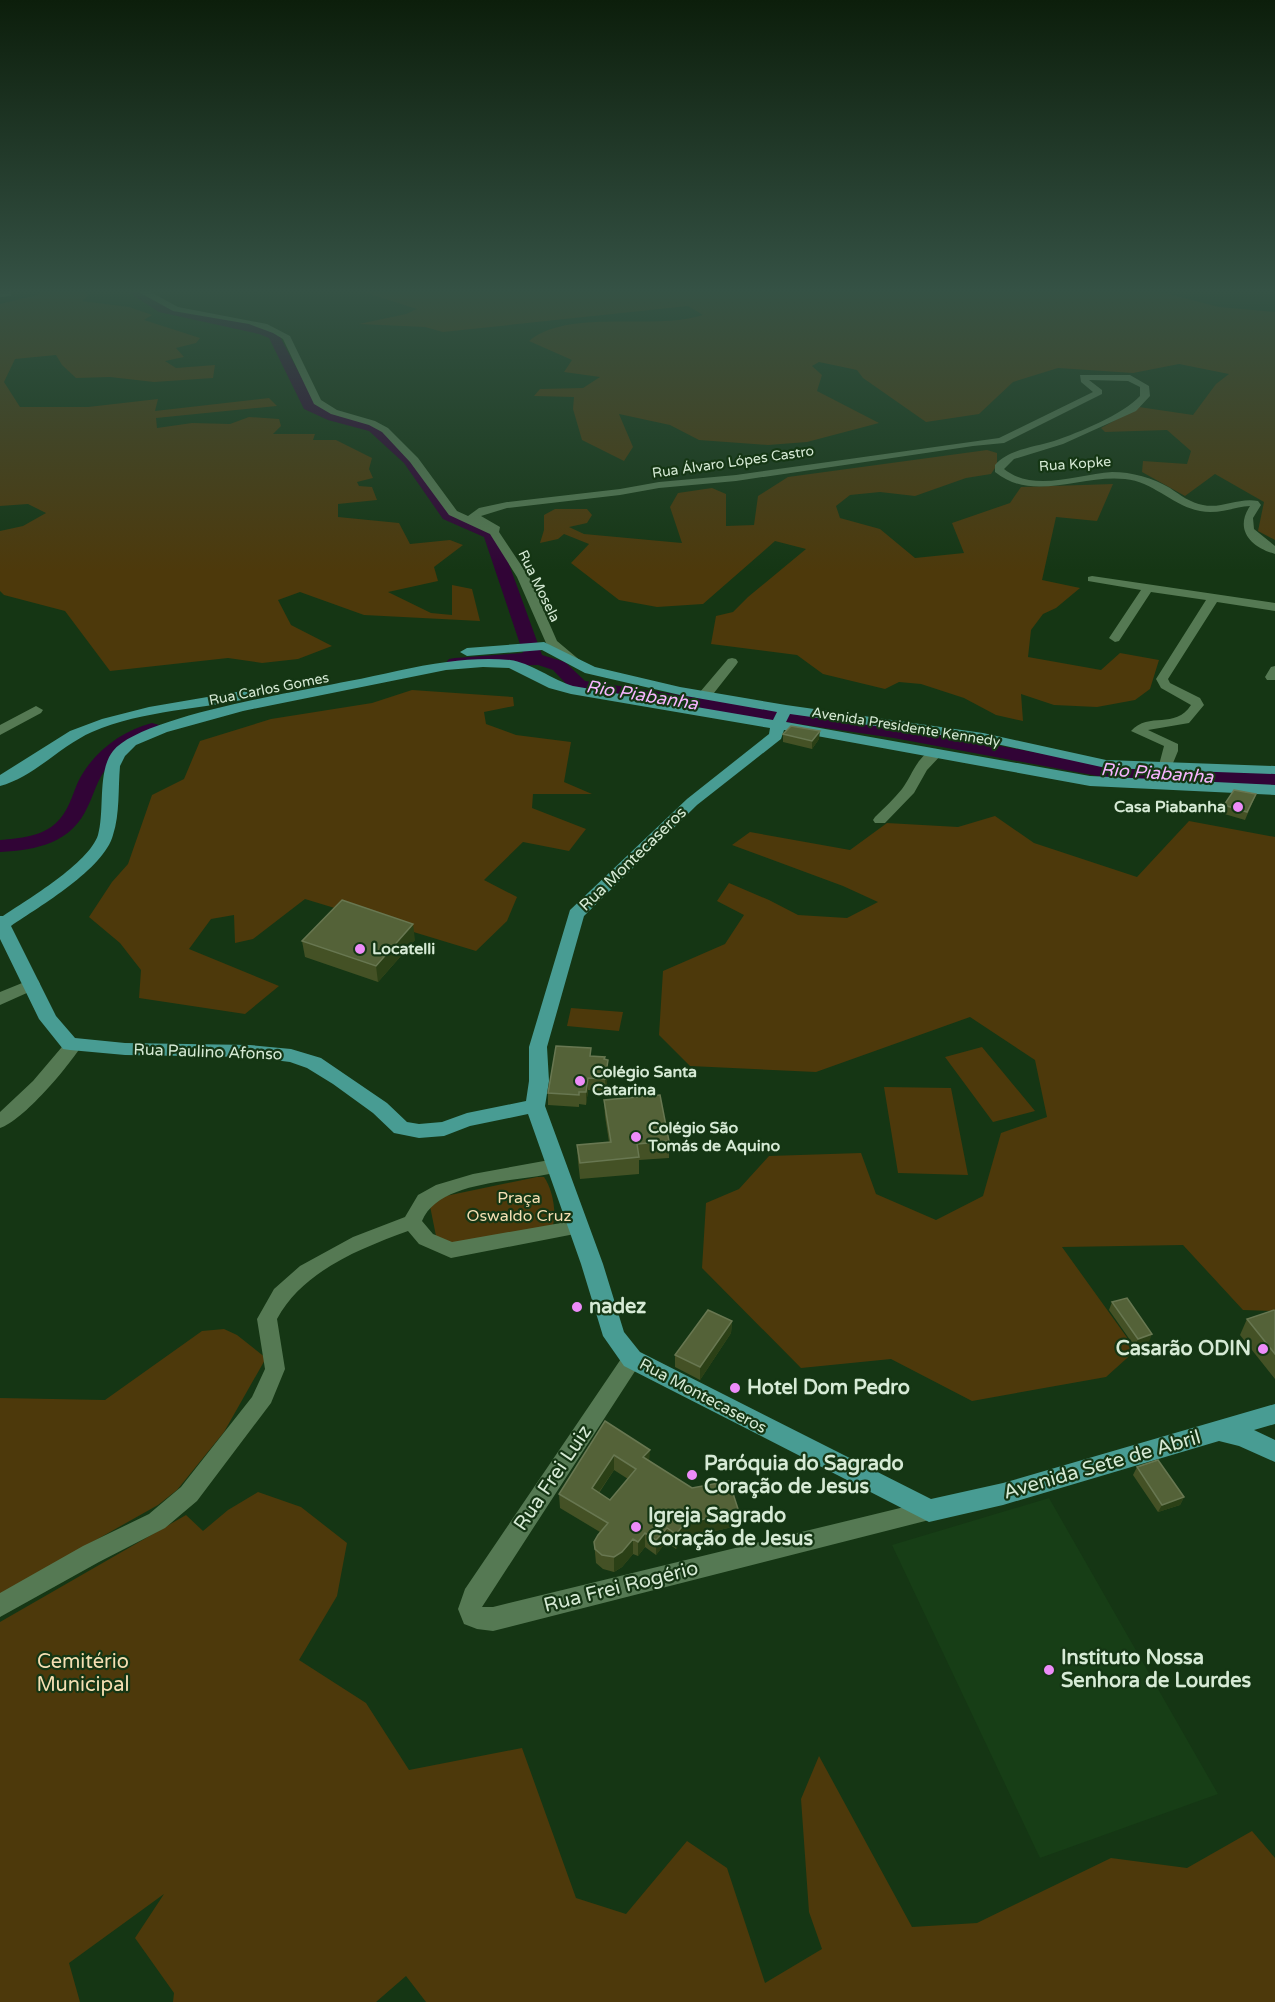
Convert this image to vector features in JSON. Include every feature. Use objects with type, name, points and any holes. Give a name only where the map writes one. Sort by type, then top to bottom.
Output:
[{"type":"main road","name":"Rua Carlos Gomes","points":[[0,781],[21,771],[86,729],[149,711],[510,648],[548,644]]},
{"type":"main road","name":"Avenida Presidente Kennedy","points":[[548,644],[576,662],[608,676],[705,695],[983,737],[1106,764],[1275,770]]},
{"type":"main road","name":"Avenida Presidente Kennedy","points":[[416,666],[512,664],[554,685],[570,690],[1118,784],[1275,790]]},
{"type":"main road","points":[[73,1045],[48,1019],[1,923],[57,887],[99,851],[106,834],[113,766],[118,754],[131,742],[162,729],[241,707],[416,666]]},
{"type":"main road","name":"Rua Montecaseros","points":[[786,709],[777,725],[776,736],[692,802],[576,914],[538,1047],[539,1081],[535,1106],[592,1264],[614,1336],[632,1359],[929,1511]]},
{"type":"main road","name":"Rua Paulino Afonso","points":[[73,1045],[125,1049],[250,1051],[291,1056],[314,1063],[340,1079],[380,1108],[401,1128],[419,1131],[444,1129],[467,1119],[535,1106]]},
{"type":"main road","name":"Avenida Sete de Abril","points":[[929,1511],[1004,1494],[1275,1414]]},
{"type":"main road","points":[[1218,1431],[1242,1436],[1275,1451]]},
{"type":"street","points":[[308,383],[317,402],[334,412],[372,423],[385,430],[414,460],[453,513],[494,532]]},
{"type":"street","name":"Rua Álvaro Lópes Castro","points":[[494,532],[495,527],[474,516],[483,510],[518,503],[632,491],[659,485],[736,478],[973,442],[1001,441],[1099,392],[1088,383]]},
{"type":"street","name":"Rua Kopke","points":[[1139,383],[1144,386],[1145,396],[1133,409],[1060,442],[1010,457],[1000,465],[999,470],[1003,475],[1029,482],[1076,481],[1106,476],[1126,477],[1154,484],[1187,504],[1204,509],[1228,508],[1254,503],[1256,505],[1248,519],[1248,527],[1254,536],[1275,550]]},
{"type":"street","name":"Rua Mosela","points":[[494,532],[522,577],[548,644]]},
{"type":"street","points":[[1092,579],[1275,608]]},
{"type":"street","points":[[1115,638],[1148,588]]},
{"type":"street","points":[[1166,765],[1171,744],[1138,730],[1142,727],[1163,724],[1180,724],[1198,705],[1196,701],[1165,685],[1162,679],[1213,598]]},
{"type":"street","points":[[705,695],[732,662]]},
{"type":"street","points":[[0,731],[36,710]]},
{"type":"street","points":[[880,820],[909,790],[921,768],[936,753]]},
{"type":"street","points":[[0,999],[32,984]]},
{"type":"street","points":[[0,1121],[41,1084],[73,1045]]},
{"type":"street","points":[[0,1606],[157,1521],[189,1494],[260,1403],[269,1386],[275,1369],[267,1319],[282,1294],[305,1274],[342,1251],[376,1234],[412,1222],[418,1208],[428,1196],[447,1188],[555,1166]]},
{"type":"street","points":[[412,1222],[426,1239],[451,1250],[578,1227]]},
{"type":"street","name":"Rua Frei Luiz","points":[[473,1598],[632,1359]]},
{"type":"street","name":"Rua Frei Rogério","points":[[473,1598],[469,1612],[480,1619],[493,1619],[929,1511]]},
{"type":"shaded area","name":"Instituto Nossa Senhora de Lourdes","points":[[1049,1498],[1218,1794],[1040,1858],[892,1545]]},
{"type":"green space","points":[[0,383],[5,383],[20,407],[88,407],[158,399],[155,411],[269,398],[277,406],[156,418],[157,428],[192,423],[230,424],[249,417],[279,419],[281,426],[273,434],[315,434],[313,440],[336,440],[372,458],[369,469],[373,478],[357,482],[359,486],[372,487],[377,500],[338,504],[338,517],[399,523],[410,544],[450,540],[463,545],[434,567],[438,581],[388,592],[431,613],[452,615],[452,585],[472,589],[480,621],[364,615],[300,592],[278,600],[291,625],[332,646],[298,659],[262,663],[228,658],[110,671],[65,611],[4,595],[0,591],[0,531],[23,526],[46,513],[28,504],[0,506]]},
{"type":"green space","points":[[590,383],[819,383],[817,391],[879,423],[807,442],[768,445],[699,440],[670,425],[619,414],[633,447],[624,461],[582,440],[573,409],[574,397],[534,396],[540,389],[583,388]]},
{"type":"green space","points":[[871,383],[1011,383],[979,414],[926,422]]},
{"type":"green space","points":[[1275,383],[1275,540],[1258,531],[1264,502],[1215,474],[1185,496],[1142,472],[1143,461],[1187,464],[1191,451],[1167,430],[1105,432],[1101,428],[1139,407],[1193,415],[1216,384]]},
{"type":"green space","points":[[987,450],[997,453],[997,465],[991,474],[966,478],[915,496],[880,492],[850,495],[836,506],[840,518],[880,529],[915,558],[964,553],[952,523],[1010,503],[1021,487],[1113,484],[1097,521],[1056,517],[1042,580],[1080,588],[1056,608],[1043,614],[1031,630],[1028,657],[1101,670],[1120,653],[1159,660],[1150,689],[1135,700],[1097,707],[1054,705],[1021,694],[1023,721],[996,715],[964,698],[921,684],[899,682],[885,689],[823,674],[797,655],[711,644],[716,616],[733,612],[806,549],[775,541],[703,604],[657,607],[619,600],[571,563],[589,544],[564,534],[558,539],[540,543],[544,530],[544,515],[555,509],[587,509],[592,515],[587,523],[569,527],[584,534],[682,543],[670,507],[678,493],[712,488],[726,494],[726,526],[754,525],[758,496],[788,477]]},
{"type":"green space","points":[[412,690],[513,697],[514,706],[484,712],[486,724],[516,735],[571,742],[564,782],[592,794],[533,794],[532,808],[586,829],[569,851],[523,842],[484,880],[517,897],[507,921],[476,951],[305,899],[253,939],[235,943],[234,915],[211,919],[189,949],[279,986],[245,1014],[139,998],[141,970],[120,943],[89,917],[112,882],[128,864],[152,795],[184,779],[200,741],[271,719],[372,703]]},
{"type":"green space","points":[[995,816],[1034,843],[1137,877],[1189,821],[1275,837],[1275,1311],[1243,1310],[1183,1245],[1062,1247],[1136,1350],[1106,1377],[972,1401],[891,1359],[801,1368],[702,1268],[706,1203],[739,1189],[769,1156],[861,1153],[876,1194],[936,1220],[983,1196],[1001,1133],[1047,1117],[1035,1060],[970,1017],[816,1072],[690,1066],[659,1035],[663,971],[725,944],[744,915],[717,901],[729,883],[798,915],[847,918],[878,902],[843,886],[732,845],[750,832],[850,850],[887,823],[958,827]]},
{"type":"green space","points":[[571,1008],[623,1012],[619,1031],[567,1026]]},
{"type":"green space","points":[[982,1047],[1035,1111],[993,1122],[945,1057]]},
{"type":"green space","points":[[884,1087],[951,1088],[968,1175],[898,1173]]},
{"type":"green space","name":"Praça Oswaldo Cruz","points":[[544,1177],[549,1187],[554,1207],[553,1225],[455,1245],[436,1236],[430,1206],[436,1198]]},
{"type":"green space","points":[[224,1329],[237,1335],[266,1358],[224,1432],[177,1490],[158,1505],[0,1594],[0,1398],[105,1400],[202,1331]]},
{"type":"green space","name":"Cemitério Municipal","points":[[258,1492],[301,1507],[347,1543],[337,1596],[299,1660],[366,1703],[409,1770],[522,1748],[576,1898],[626,1914],[687,1841],[727,1868],[765,1983],[822,1949],[809,1912],[801,1799],[819,1756],[912,1927],[977,1923],[1111,1858],[1187,1868],[1252,1831],[1275,1858],[1275,2002],[426,2002],[406,1976],[376,2002],[173,2002],[174,1993],[135,1938],[164,1894],[69,1963],[80,2002],[0,2002],[0,1622],[186,1515],[203,1531],[228,1510]]},
{"type":"building","points":[[791,726],[820,731],[812,741],[783,734]]},
{"type":"building","points":[[1234,790],[1256,794],[1247,812],[1224,805]]},
{"type":"building","points":[[342,900],[413,924],[376,966],[302,941]]},
{"type":"building","name":"Colégio Santa Catarina","points":[[556,1046],[591,1048],[590,1056],[605,1057],[604,1059],[608,1060],[605,1079],[588,1078],[586,1092],[579,1092],[579,1095],[548,1093]]},
{"type":"building","points":[[660,1095],[669,1141],[637,1144],[639,1157],[580,1163],[577,1145],[611,1142],[604,1100]]},
{"type":"building","points":[[1127,1298],[1152,1334],[1138,1339],[1112,1302]]},
{"type":"building","points":[[708,1310],[732,1321],[700,1367],[675,1355]]},
{"type":"building","points":[[1275,1311],[1275,1354],[1247,1319]]},
{"type":"building","points":[[605,1421],[650,1450],[643,1457],[692,1488],[729,1481],[739,1512],[685,1523],[676,1534],[667,1528],[656,1540],[645,1533],[638,1542],[633,1539],[622,1552],[614,1557],[602,1555],[595,1549],[594,1542],[608,1523],[559,1494]],"holes":[[[614,1455],[636,1469],[610,1500],[592,1488]]]},
{"type":"building","points":[[1158,1460],[1184,1497],[1162,1505],[1137,1467]]},
{"type":"waterway","points":[[298,383],[309,406],[333,417],[374,428],[409,460],[449,516],[491,534],[534,658]]},
{"type":"waterway","name":"Rio Piabanha","points":[[455,663],[509,658],[550,662],[559,666],[579,686],[894,732],[1119,774],[1275,779]]},
{"type":"waterway","name":"Rio Piabanha","points":[[0,846],[29,843],[49,837],[65,826],[79,805],[92,775],[101,762],[131,739],[152,729]]},
{"type":"place","name":"Casa Piabanha","points":[[1238,807]]},
{"type":"place","name":"Locatelli","points":[[360,949]]},
{"type":"place","name":"Colégio Santa Catarina","points":[[580,1081]]},
{"type":"place","name":"Colégio São Tomás de Aquino","points":[[636,1137]]},
{"type":"place","name":"nadez","points":[[577,1307]]},
{"type":"place","name":"Casarão ODIN","points":[[1263,1349]]},
{"type":"place","name":"Hotel Dom Pedro","points":[[735,1388]]},
{"type":"place","name":"Paróquia do Sagrado Coração de Jesus","points":[[692,1475]]},
{"type":"place","name":"Igreja Sagrado Coração de Jesus","points":[[636,1527]]},
{"type":"place","name":"Instituto Nossa Senhora de Lourdes","points":[[1049,1670]]}]
